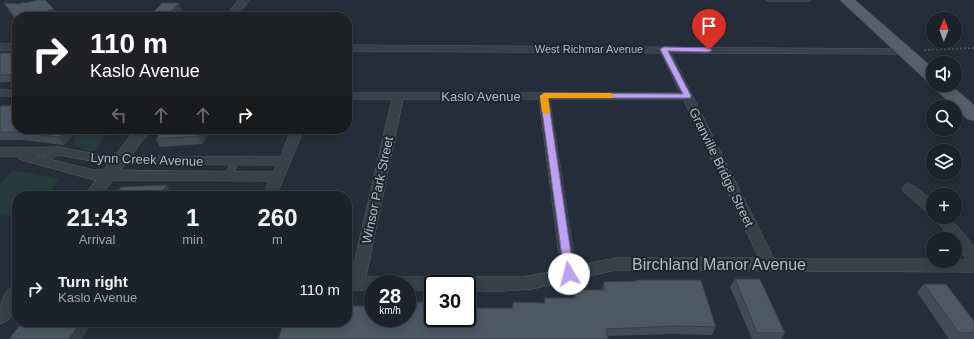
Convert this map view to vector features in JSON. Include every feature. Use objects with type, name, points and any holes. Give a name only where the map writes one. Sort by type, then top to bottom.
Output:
[{"type":"main road","points":[[847,0],[926,71]]},
{"type":"main road","points":[[949,92],[974,115]]},
{"type":"street","points":[[235,12],[244,0]]},
{"type":"street","points":[[0,47],[12,47]]},
{"type":"street","name":"West Richmar Avenue","points":[[352,48],[904,51]]},
{"type":"street","name":"Granville Bridge Street","points":[[664,49],[769,264]]},
{"type":"street","points":[[0,93],[12,93]]},
{"type":"street","name":"Kaslo Avenue","points":[[352,96],[688,96]]},
{"type":"street","name":"Winsor Park Street","points":[[352,283],[398,96]]},
{"type":"street","points":[[544,96],[569,274]]},
{"type":"street","points":[[96,191],[140,134]]},
{"type":"street","points":[[271,191],[296,134]]},
{"type":"street","name":"Lynn Creek Avenue","points":[[5,152],[59,151],[96,159],[120,160],[284,161]]},
{"type":"street","name":"Lynn Creek Avenue","points":[[5,152],[43,161],[86,174],[108,176],[277,177]]},
{"type":"street","points":[[909,189],[926,203]]},
{"type":"street","points":[[947,224],[974,257]]},
{"type":"street","name":"Birchland Manor Avenue","points":[[476,284],[522,284],[595,267],[616,264],[974,266]]},
{"type":"street","points":[[352,283],[424,284]]},
{"type":"street","points":[[0,315],[12,299]]},
{"type":"lane","points":[[768,0],[809,0]]},
{"type":"lane","points":[[43,161],[59,151]]},
{"type":"lane","points":[[228,177],[236,161]]},
{"type":"path","points":[[904,51],[974,48]]},
{"type":"green space","points":[[78,134],[106,134],[93,153],[72,145]]},
{"type":"green space","points":[[12,171],[33,173],[59,180],[50,191],[12,191],[12,216],[0,215],[0,184]]},
{"type":"building","points":[[45,0],[54,9],[44,12],[12,12],[12,13],[4,3],[25,3]]},
{"type":"building","points":[[162,3],[179,3],[171,12],[153,12]]},
{"type":"building","points":[[0,53],[12,53],[12,74],[0,75]]},
{"type":"building","points":[[12,105],[12,132],[0,132],[0,106]]},
{"type":"building","points":[[34,134],[62,134],[59,137]]},
{"type":"building","points":[[160,134],[199,134],[198,136],[156,139]]},
{"type":"building","points":[[167,185],[163,191],[118,191],[121,187]]},
{"type":"building","points":[[735,279],[760,279],[785,333],[757,333]]},
{"type":"building","points":[[636,280],[701,280],[716,327],[677,326],[606,329],[608,339],[278,339],[282,327],[352,327],[352,306],[364,306],[364,327],[416,327],[417,302],[424,302],[424,327],[476,327],[476,308],[513,308],[513,302],[545,303],[544,298],[575,298],[574,290],[605,290],[603,282],[637,281]]},
{"type":"building","points":[[924,284],[946,284],[974,321],[974,333],[959,333]]},
{"type":"building","points":[[18,327],[77,327],[69,339],[9,339]]},
{"type":"slow traffic","points":[[546,112],[544,96],[611,96]]},
{"type":"route","points":[[569,274],[544,96],[688,96],[664,49],[709,50]]}]
